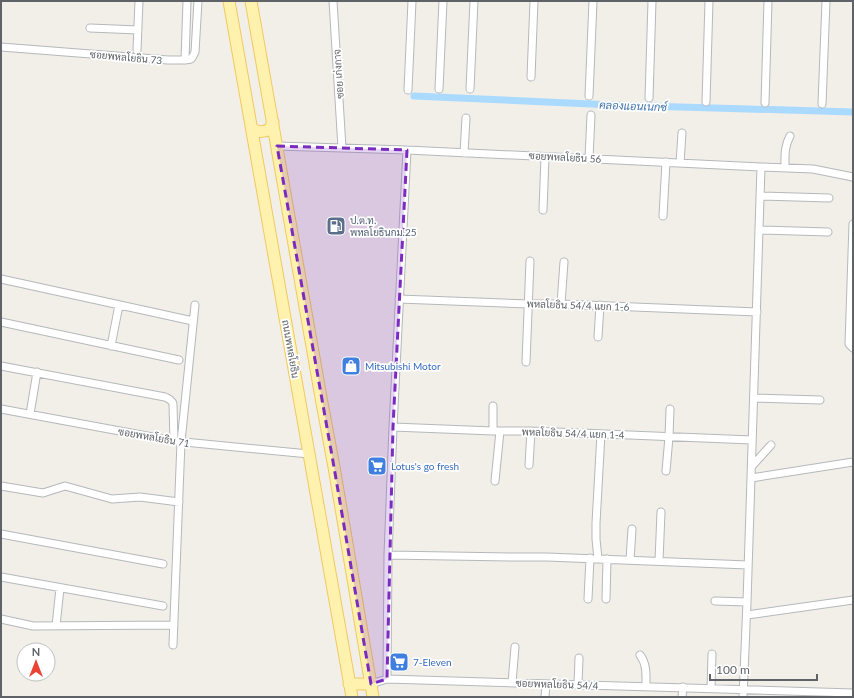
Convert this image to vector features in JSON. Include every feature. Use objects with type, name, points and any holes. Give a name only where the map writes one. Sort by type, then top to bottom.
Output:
[{"type":"main road","name":"ถนนพหลโยธิน","points":[[229,1],[352,697]]},
{"type":"main road","points":[[251,1],[373,697]]},
{"type":"main road","points":[[252,129],[258,132],[263,132],[270,129],[273,122]]},
{"type":"main road","points":[[349,684],[371,684]]},
{"type":"street","points":[[137,50],[139,1]]},
{"type":"street","points":[[187,1],[185,60],[191,59],[195,52],[198,1]]},
{"type":"street","name":"ซอย เก่งกาจ","points":[[333,1],[342,148]]},
{"type":"street","points":[[408,90],[412,1]]},
{"type":"street","points":[[439,89],[443,1]]},
{"type":"street","points":[[470,88],[474,1]]},
{"type":"street","points":[[531,77],[534,1]]},
{"type":"street","points":[[589,96],[592,1]]},
{"type":"street","points":[[649,98],[652,1]]},
{"type":"street","points":[[706,102],[709,1]]},
{"type":"street","points":[[765,103],[768,1]]},
{"type":"street","points":[[822,104],[826,1]]},
{"type":"street","points":[[90,28],[138,30]]},
{"type":"street","name":"ซอยพหลโยธิน 73","points":[[1,47],[185,60]]},
{"type":"street","points":[[589,158],[591,115]]},
{"type":"street","points":[[464,153],[466,118]]},
{"type":"street","points":[[680,163],[682,133]]},
{"type":"street","points":[[785,168],[786,143],[790,136]]},
{"type":"street","name":"ซอยพหลโยธิน 56","points":[[277,146],[407,150],[785,168],[819,170],[853,176]]},
{"type":"street","points":[[387,680],[388,555],[407,150]]},
{"type":"street","points":[[543,210],[545,157]]},
{"type":"street","points":[[663,216],[666,162]]},
{"type":"street","points":[[743,697],[747,615],[761,167]]},
{"type":"street","points":[[760,196],[830,198]]},
{"type":"street","points":[[851,346],[853,224]]},
{"type":"street","points":[[759,230],[828,232]]},
{"type":"street","points":[[526,362],[530,261]]},
{"type":"street","points":[[561,304],[564,262]]},
{"type":"street","points":[[1,279],[193,321]]},
{"type":"street","name":"พหลโยธิน 54/4 แยก 1-6","points":[[399,299],[600,305],[757,312]]},
{"type":"street","points":[[111,346],[119,305]]},
{"type":"street","points":[[178,442],[195,305]]},
{"type":"street","points":[[598,337],[600,305]]},
{"type":"street","points":[[1,322],[179,360]]},
{"type":"street","points":[[1,366],[165,397],[172,401],[178,442],[179,502],[173,645]]},
{"type":"street","points":[[30,414],[37,372]]},
{"type":"street","points":[[754,398],[820,400]]},
{"type":"street","points":[[493,406],[497,431],[495,481]]},
{"type":"street","name":"ซอยพหลโยธิน 71","points":[[1,408],[178,442],[310,454]]},
{"type":"street","points":[[666,472],[670,409]]},
{"type":"street","name":"พหลโยธิน 54/4 แยก 1-4","points":[[393,427],[752,440]]},
{"type":"street","points":[[529,465],[530,431]]},
{"type":"street","points":[[598,559],[596,523],[601,434]]},
{"type":"street","points":[[752,466],[771,445]]},
{"type":"street","points":[[751,478],[853,462]]},
{"type":"street","points":[[1,486],[43,493],[65,486],[112,499],[140,497],[179,502]]},
{"type":"street","points":[[659,561],[661,512]]},
{"type":"street","points":[[630,560],[632,529]]},
{"type":"street","points":[[1,534],[163,564]]},
{"type":"street","points":[[388,555],[590,558],[748,565]]},
{"type":"street","points":[[588,599],[590,558]]},
{"type":"street","points":[[606,599],[607,559]]},
{"type":"street","points":[[1,577],[163,606]]},
{"type":"street","points":[[56,626],[60,588]]},
{"type":"street","points":[[747,615],[853,600]]},
{"type":"street","points":[[715,601],[747,602]]},
{"type":"street","points":[[1,619],[33,626],[174,625]]},
{"type":"street","points":[[512,683],[516,647]]},
{"type":"street","points":[[711,688],[712,654]]},
{"type":"street","points":[[640,656],[644,660],[646,686]]},
{"type":"street","points":[[578,685],[579,658]]},
{"type":"street","name":"ซอยพหลโยธิน 54/4","points":[[371,684],[387,680],[743,689],[806,694],[853,692]]},
{"type":"street","points":[[545,697],[546,684]]},
{"type":"street","points":[[682,697],[683,687]]},
{"type":"highlighted area","points":[[277,146],[407,150],[393,427],[387,679],[371,684],[334,467]]},
{"type":"waterway","name":"คลองแอนเนกซ์","points":[[414,96],[613,105],[853,112]]},
{"type":"place","name":"ป.ต.ท. พหลโยธินกม.25","points":[[336,226]]},
{"type":"place","name":"Mitsubishi Motor","points":[[351,366]]},
{"type":"place","name":"Lotus's go fresh","points":[[377,466]]},
{"type":"place","name":"7-Eleven","points":[[399,662]]}]
